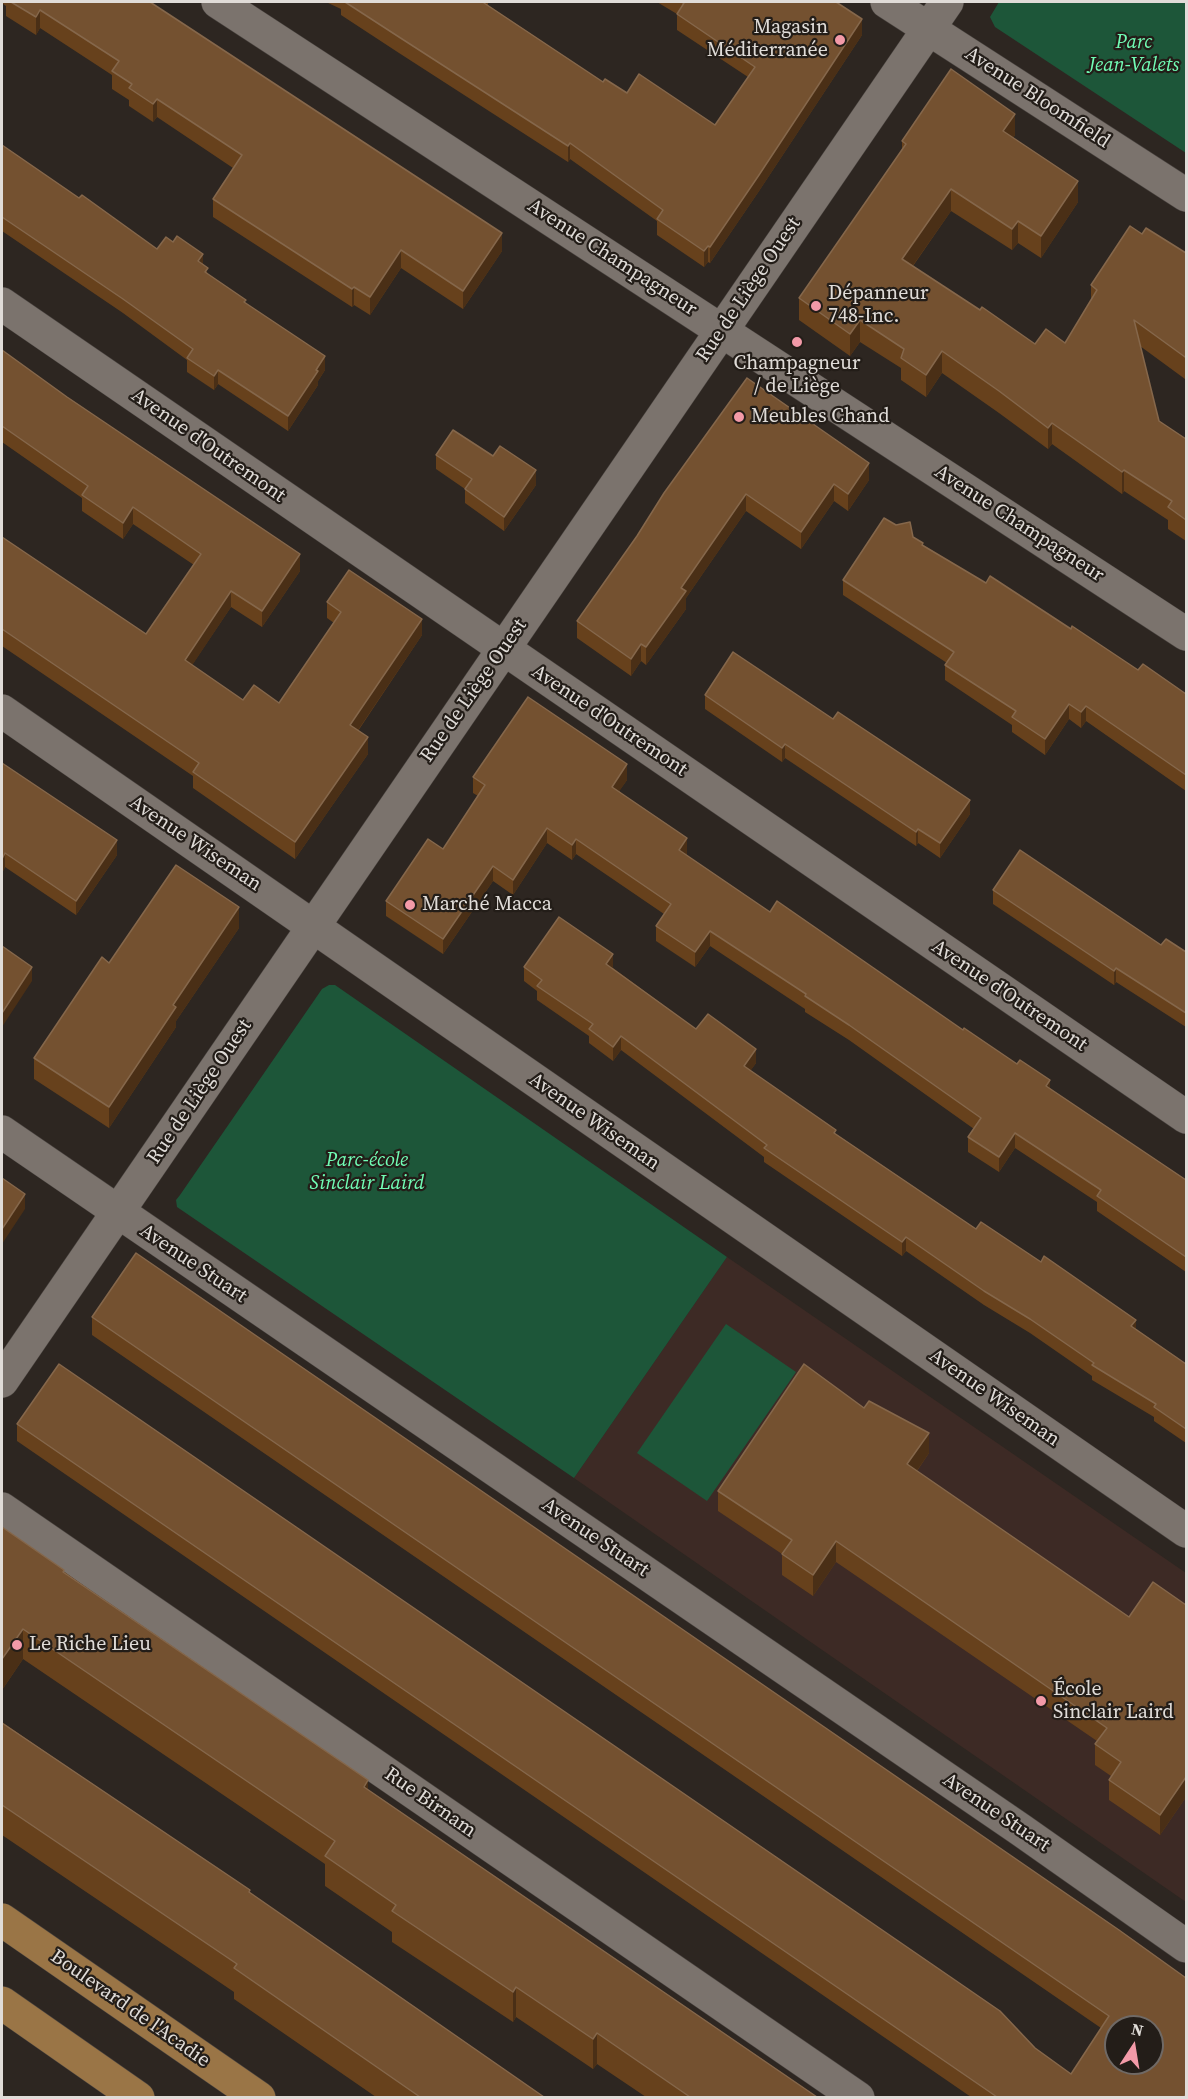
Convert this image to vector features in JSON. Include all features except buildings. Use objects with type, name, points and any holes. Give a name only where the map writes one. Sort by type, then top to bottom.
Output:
[{"type":"main road","name":"Boulevard de l'Acadie","points":[[2,1920],[259,2097]]},
{"type":"main road","points":[[2,2003],[138,2097]]},
{"type":"street","name":"Avenue Champagneur","points":[[218,2],[1186,634]]},
{"type":"street","name":"Avenue Bloomfield","points":[[887,2],[1186,195]]},
{"type":"street","name":"Rue de Liège Ouest","points":[[2,1381],[947,2]]},
{"type":"street","name":"Avenue d'Outremont","points":[[2,304],[1186,1117]]},
{"type":"street","name":"Avenue Wiseman","points":[[2,711],[1186,1531]]},
{"type":"street","name":"Avenue Stuart","points":[[2,1132],[1021,1830],[1186,1946]]},
{"type":"street","name":"Rue Birnam","points":[[2,1509],[858,2097]]},
{"type":"shaded area","name":"École Sinclair Laird","points":[[727,1257],[1186,1573],[1186,1902],[574,1478]]},
{"type":"green space","name":"Parc Jean-Valets","points":[[999,2],[1186,2],[1186,153],[995,27],[990,17]]},
{"type":"green space","name":"Parc-école Sinclair Laird","points":[[335,985],[727,1257],[574,1478],[177,1207],[176,1200],[322,989]]},
{"type":"green space","points":[[726,1324],[796,1372],[707,1501],[637,1453]]},
{"type":"place","name":"Magasin Méditerranée","points":[[840,40]]},
{"type":"place","name":"Dépanneur 748-Inc.","points":[[816,306]]},
{"type":"place","name":"Champagneur / de Liège","points":[[797,342]]},
{"type":"place","name":"Meubles Chand","points":[[739,417]]},
{"type":"place","name":"Marché Macca","points":[[410,905]]},
{"type":"place","name":"Le Riche Lieu","points":[[17,1645]]},
{"type":"place","name":"École Sinclair Laird","points":[[1041,1701]]}]
